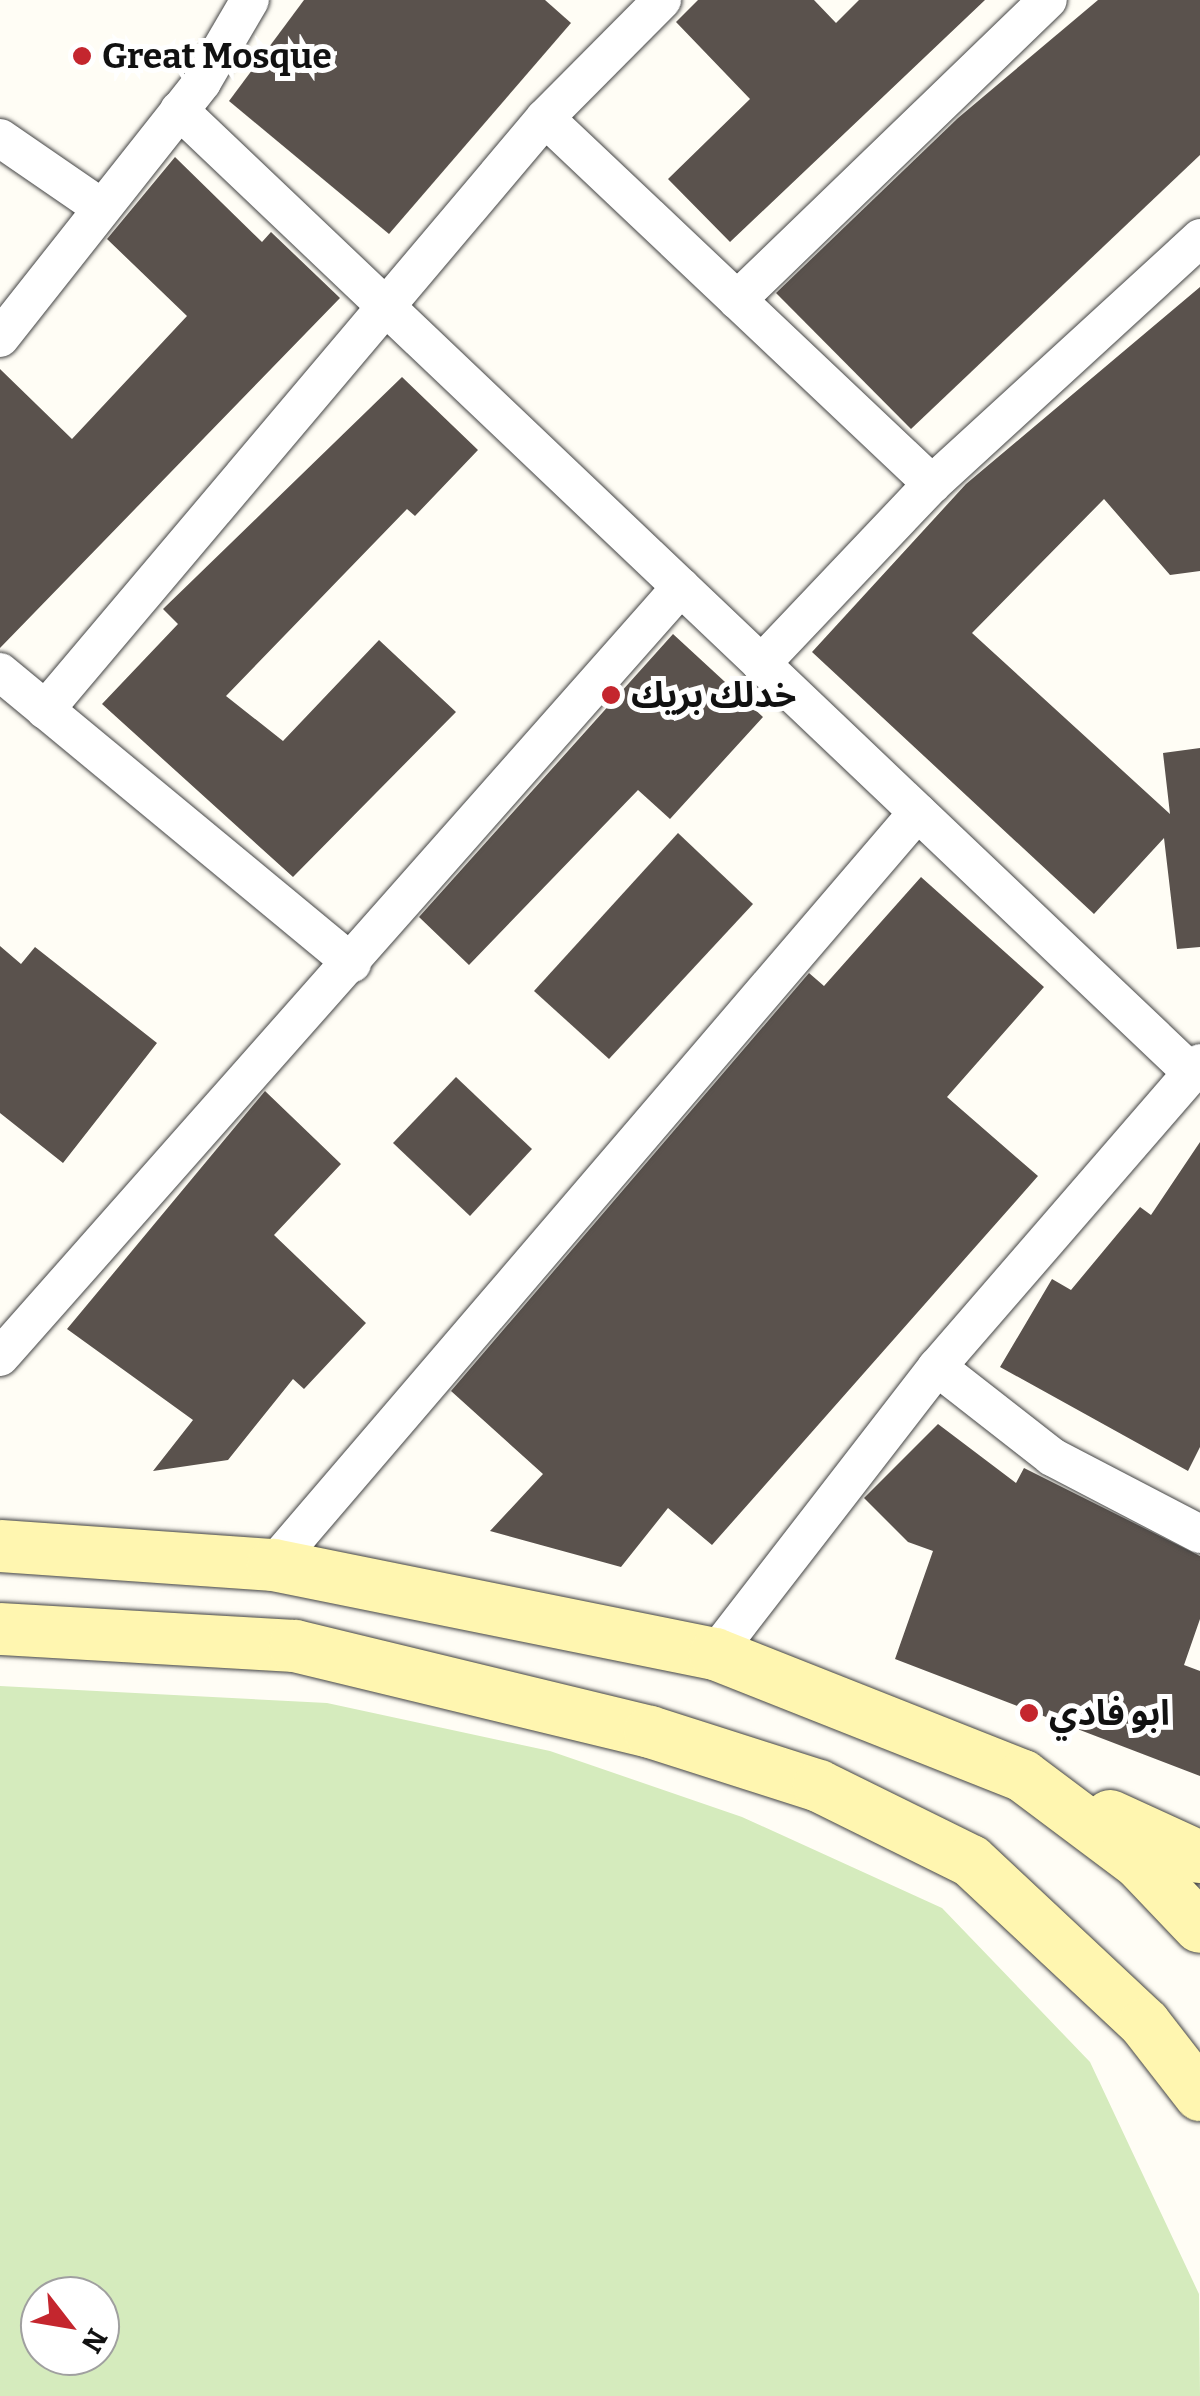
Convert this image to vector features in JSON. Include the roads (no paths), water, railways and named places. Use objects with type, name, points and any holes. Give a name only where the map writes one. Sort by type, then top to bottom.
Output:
[{"type":"main road","points":[[0,1546],[273,1566],[715,1654],[1023,1776],[1200,1857]]},
{"type":"main road","points":[[0,1629],[295,1646],[650,1732],[819,1786],[971,1861],[1145,2024],[1200,2095]]},
{"type":"main road","points":[[1023,1776],[1140,1863],[1200,1927]]},
{"type":"street","points":[[0,338],[99,206],[179,110],[250,0]]},
{"type":"street","points":[[46,710],[545,118],[662,0]]},
{"type":"street","points":[[737,300],[1048,0]]},
{"type":"street","points":[[179,110],[918,812],[1196,1068],[937,1367],[715,1654]]},
{"type":"street","points":[[545,118],[932,484]]},
{"type":"street","points":[[0,138],[99,206]]},
{"type":"street","points":[[762,664],[932,484],[1200,238]]},
{"type":"street","points":[[0,1358],[681,587]]},
{"type":"street","points":[[0,672],[352,962]]},
{"type":"street","points":[[273,1566],[918,812]]},
{"type":"street","points":[[937,1367],[1052,1457],[1200,1534]]},
{"type":"place","name":"Great Mosque","points":[[82,56]]},
{"type":"place","name":"خدلك بريك","points":[[611,695]]},
{"type":"place","name":"ابو فادي","points":[[1029,1713]]}]
